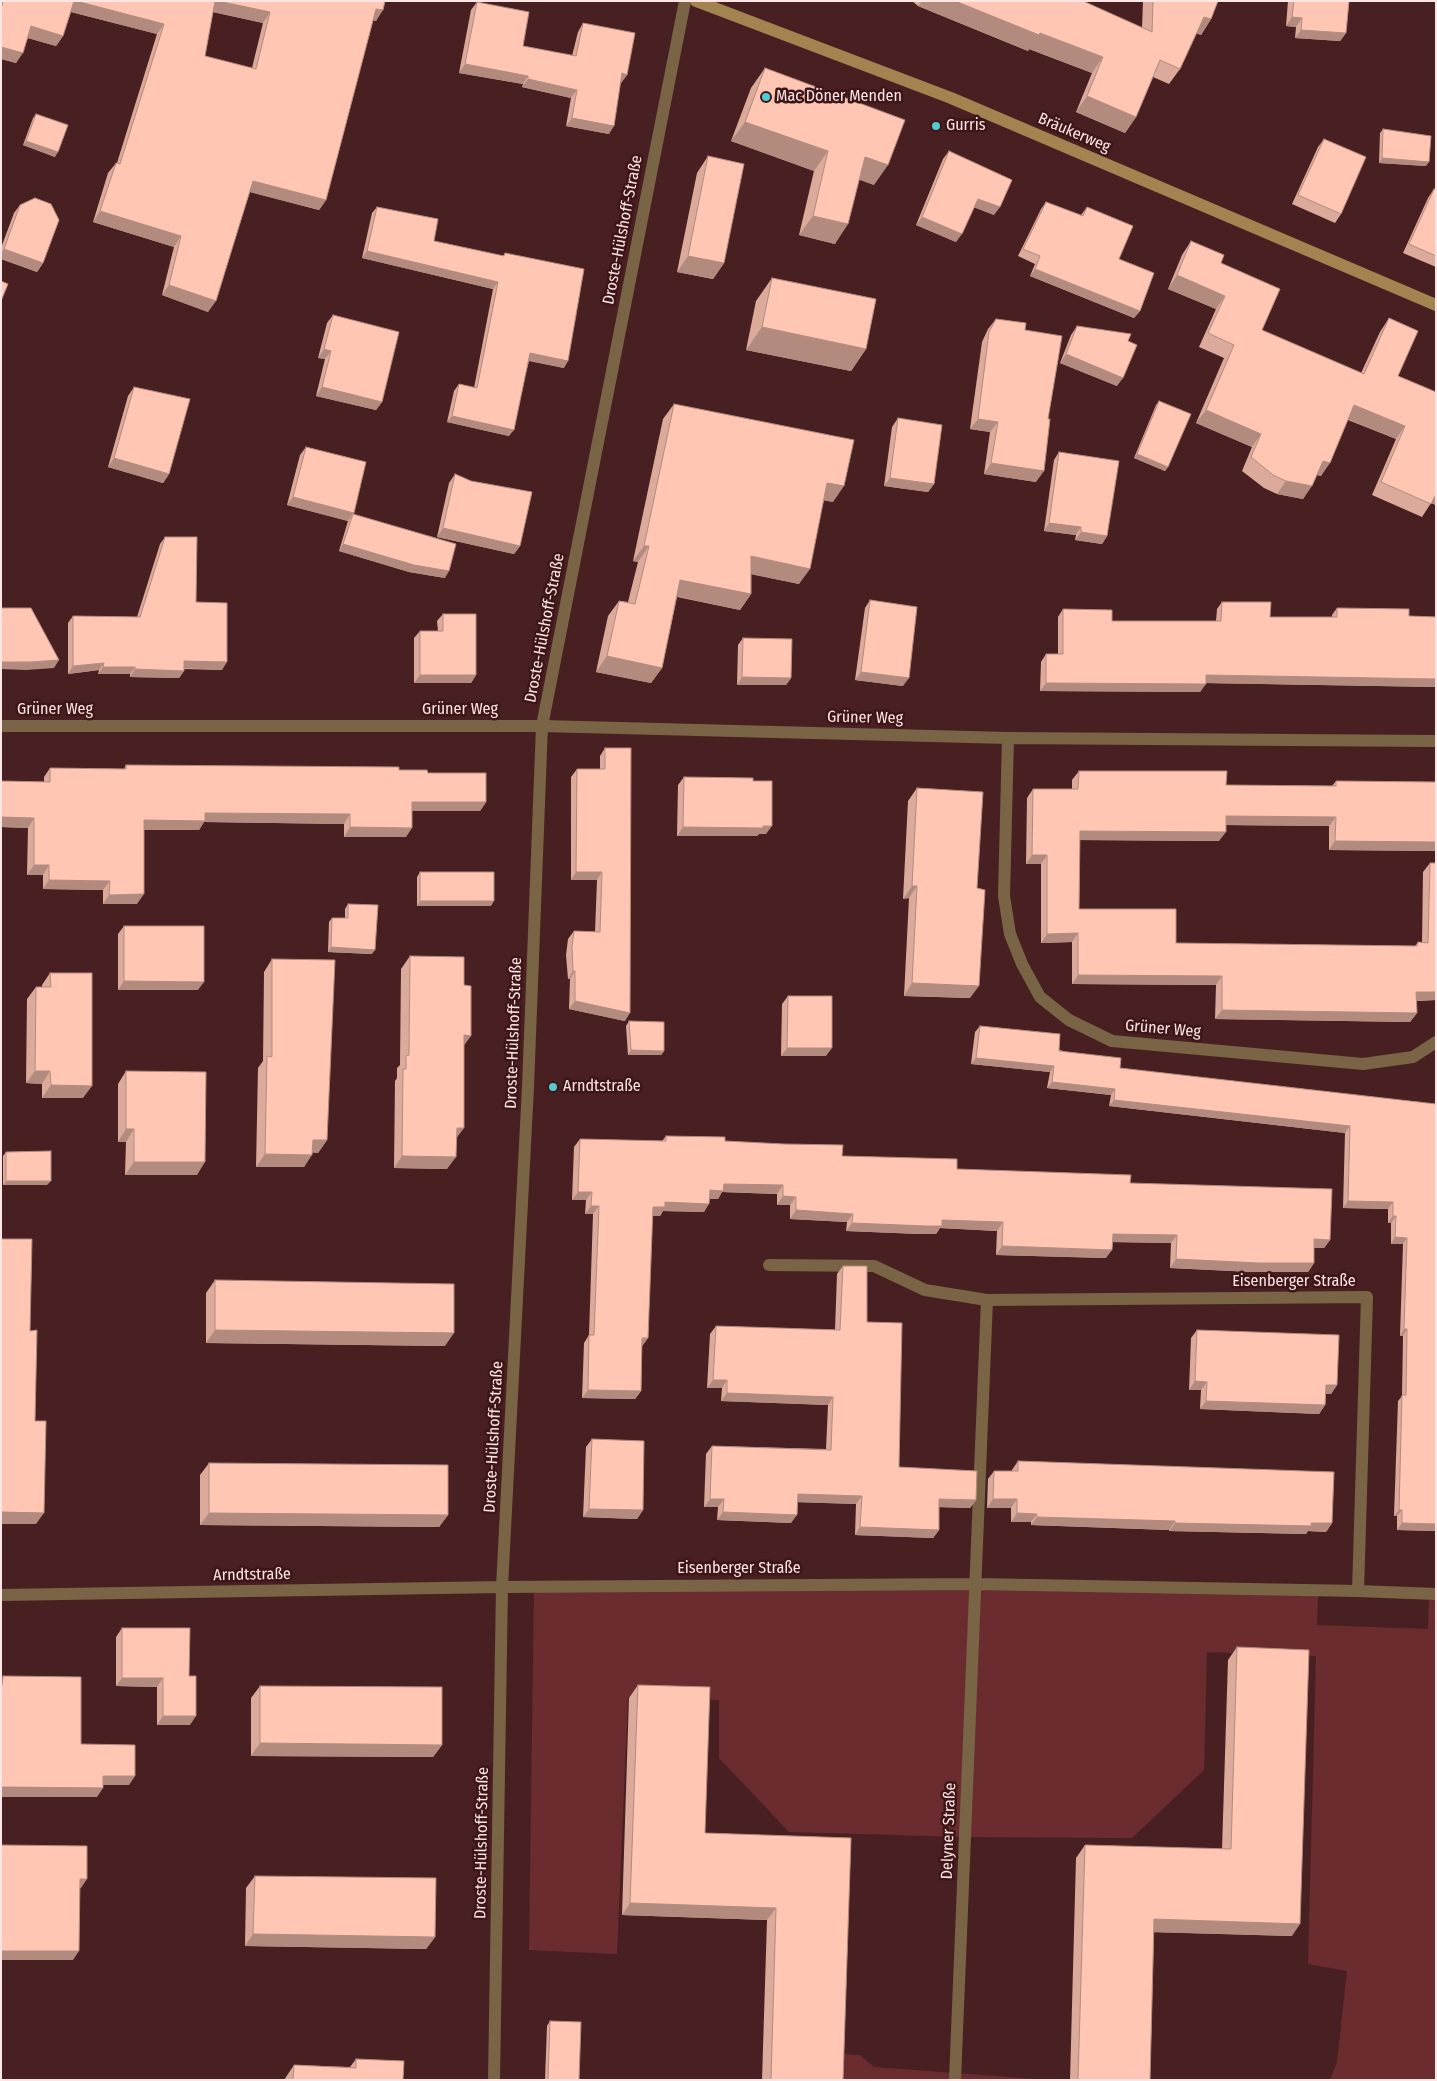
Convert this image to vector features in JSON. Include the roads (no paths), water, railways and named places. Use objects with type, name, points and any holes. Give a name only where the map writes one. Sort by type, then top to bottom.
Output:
[{"type":"main road","name":"Bräukerweg","points":[[696,1],[951,98],[1436,305]]},
{"type":"street","name":"Droste-Hülshoff-Straße","points":[[494,2080],[502,1587],[528,1087],[542,726],[685,1]]},
{"type":"street","name":"Grüner Weg","points":[[1,726],[542,726],[1008,738],[1436,741]]},
{"type":"street","name":"Grüner Weg","points":[[1008,738],[1004,896],[1010,934],[1022,964],[1040,996],[1069,1020],[1112,1041],[1363,1064],[1413,1057],[1436,1042]]},
{"type":"street","name":"Eisenberger Straße","points":[[769,1265],[874,1266],[925,1290],[987,1300],[1367,1297],[1358,1591]]},
{"type":"street","points":[[976,1584],[987,1300]]},
{"type":"street","name":"Eisenberger Straße","points":[[502,1587],[976,1584],[1436,1594]]},
{"type":"street","name":"Delyner Straße","points":[[955,2080],[976,1584]]},
{"type":"street","name":"Arndtstraße","points":[[1,1596],[502,1587]]},
{"type":"place","name":"Mac Döner Menden","points":[[766,97]]},
{"type":"place","name":"Gurris","points":[[936,126]]},
{"type":"place","name":"Arndtstraße","points":[[553,1087]]}]
